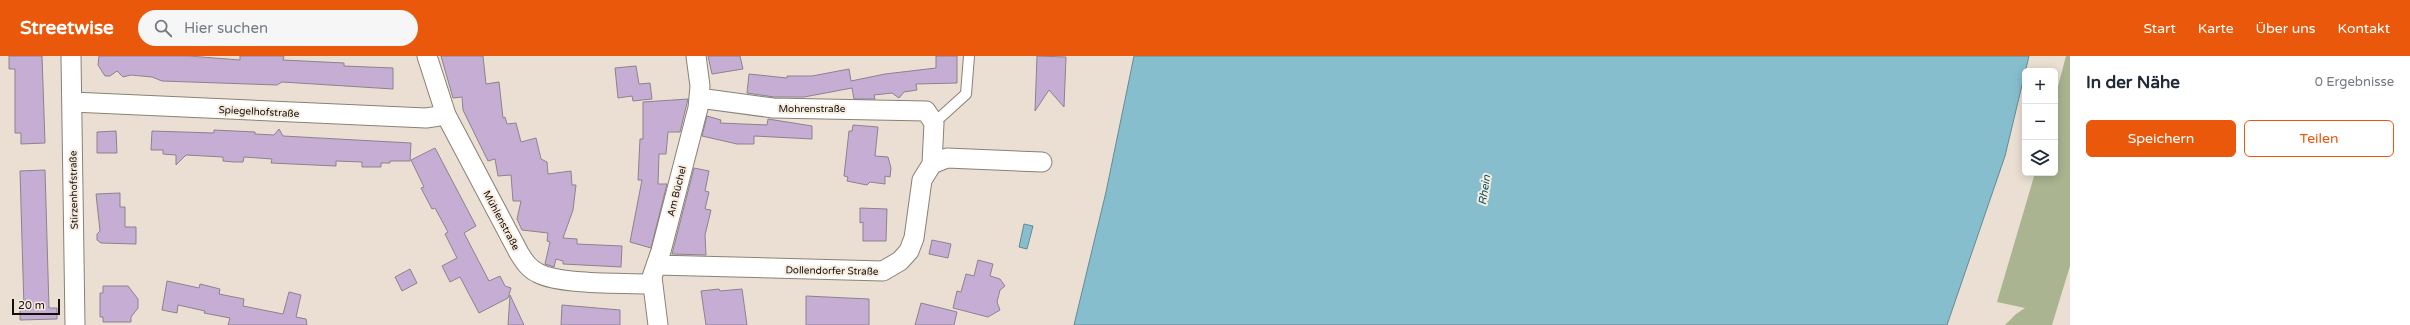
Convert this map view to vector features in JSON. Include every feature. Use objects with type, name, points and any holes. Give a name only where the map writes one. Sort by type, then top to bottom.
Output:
[{"type":"street","name":"Stirzenhofstraße","points":[[71,56],[75,325]]},
{"type":"street","name":"Mühlenstraße","points":[[427,56],[446,115],[519,253],[534,271],[561,280],[652,284]]},
{"type":"street","name":"Am Büchel","points":[[658,325],[652,284],[699,98],[696,56]]},
{"type":"street","name":"Mohrenstraße","points":[[699,98],[759,107],[922,109],[930,117]]},
{"type":"street","name":"Spiegelhofstraße","points":[[72,102],[426,118],[446,115]]},
{"type":"street","name":"Dollendorfer Straße","points":[[656,265],[875,271],[890,268],[900,261],[912,244],[922,180],[932,164],[930,117]]},
{"type":"street","points":[[932,164],[947,158],[1042,162]]},
{"type":"lane","points":[[930,117],[966,94],[968,56]]},
{"type":"green space","points":[[2066,56],[2070,56],[2070,266],[2052,325],[2005,325],[2016,314],[2025,308],[1997,302],[2034,176],[2058,176],[2058,87]]},
{"type":"water","name":"Rhein","points":[[1134,56],[2029,56],[2026,68],[2022,68],[2022,85],[2005,156],[1947,325],[1074,325],[1106,192]]},
{"type":"water","points":[[1024,224],[1033,226],[1027,249],[1019,247]]},
{"type":"building","points":[[9,56],[42,56],[45,143],[21,144],[21,133],[15,133],[15,69],[9,69]]},
{"type":"building","points":[[99,56],[189,56],[240,60],[240,56],[284,56],[283,60],[344,63],[344,66],[393,68],[393,89],[282,82],[277,85],[162,81],[152,77],[131,75],[123,77],[117,71],[110,76],[105,76],[98,65]]},
{"type":"building","points":[[441,56],[483,56],[486,84],[499,82],[503,118],[505,117],[507,124],[516,123],[521,142],[536,138],[541,159],[547,162],[548,174],[571,171],[572,185],[576,185],[573,210],[563,238],[577,239],[577,244],[622,246],[621,267],[563,264],[563,261],[556,259],[554,267],[545,264],[550,242],[547,241],[548,233],[522,230],[517,219],[521,201],[513,201],[511,175],[498,176],[495,159],[488,161],[463,110],[462,97],[453,98]]},
{"type":"building","points":[[708,56],[740,56],[743,69],[712,74]]},
{"type":"building","points":[[936,56],[957,56],[957,83],[916,84],[917,90],[904,92],[899,98],[892,93],[874,95],[875,99],[854,99],[852,88],[804,97],[774,97],[747,93],[749,74],[787,78],[787,76],[812,76],[849,69],[851,81],[885,74],[936,68]]},
{"type":"building","points":[[1037,56],[1066,57],[1064,107],[1049,90],[1035,111]]},
{"type":"building","points":[[636,66],[639,84],[650,83],[652,99],[633,101],[632,96],[618,98],[615,68]]},
{"type":"building","points":[[688,99],[680,132],[668,132],[666,154],[659,154],[658,184],[667,184],[651,248],[630,242],[642,180],[638,180],[640,139],[643,139],[643,102]]},
{"type":"building","points":[[707,116],[721,120],[720,123],[767,125],[768,119],[812,126],[812,139],[754,136],[754,144],[737,144],[702,136]]},
{"type":"building","points":[[853,125],[878,127],[875,156],[888,157],[891,168],[890,177],[885,176],[885,184],[870,182],[867,185],[847,181],[848,177],[844,176],[849,131],[852,131]]},
{"type":"building","points":[[279,129],[283,136],[411,143],[410,161],[390,161],[390,163],[381,163],[381,167],[362,167],[362,162],[336,161],[336,166],[271,163],[272,159],[244,157],[243,162],[234,162],[223,161],[223,157],[186,155],[176,165],[176,155],[163,154],[163,150],[151,150],[152,131],[214,133],[214,130],[255,132],[255,134],[274,135]]},
{"type":"building","points":[[116,131],[117,153],[97,153],[97,132]]},
{"type":"building","points":[[435,148],[476,226],[464,233],[489,281],[500,276],[505,286],[511,288],[508,298],[479,313],[460,277],[450,282],[442,266],[457,258],[445,234],[448,232],[435,208],[432,209],[421,188],[424,187],[411,160]]},
{"type":"building","points":[[694,168],[709,171],[705,191],[709,192],[705,209],[711,210],[705,235],[706,255],[672,254]]},
{"type":"building","points":[[45,170],[49,308],[57,308],[57,319],[20,320],[20,308],[24,308],[20,171]]},
{"type":"building","points":[[120,193],[120,207],[125,207],[125,227],[136,227],[136,244],[101,243],[97,240],[97,234],[100,231],[96,194]]},
{"type":"building","points":[[860,208],[887,209],[886,241],[863,241],[863,222],[860,223]]},
{"type":"building","points":[[932,240],[951,244],[948,258],[929,254]]},
{"type":"building","points":[[978,260],[993,264],[990,276],[1000,279],[1005,286],[1000,290],[997,302],[1000,310],[988,317],[953,308],[957,291],[961,292],[966,274],[974,276]]},
{"type":"building","points":[[410,269],[417,283],[402,291],[395,277]]},
{"type":"building","points":[[167,281],[199,288],[200,284],[220,289],[219,294],[244,299],[243,306],[283,314],[289,292],[301,295],[296,317],[306,319],[307,325],[228,325],[230,318],[204,313],[205,311],[178,305],[177,313],[162,310]]},
{"type":"building","points":[[103,286],[128,286],[138,299],[138,308],[131,317],[131,322],[103,322],[103,317],[100,317],[100,293],[103,293]]},
{"type":"building","points":[[719,289],[720,291],[742,289],[747,325],[706,325],[701,291]]},
{"type":"building","points":[[510,295],[524,325],[508,325]]},
{"type":"building","points":[[806,296],[869,299],[869,325],[806,325]]},
{"type":"building","points":[[921,303],[957,312],[954,325],[915,325]]},
{"type":"building","points":[[562,305],[620,310],[620,325],[561,325]]}]
